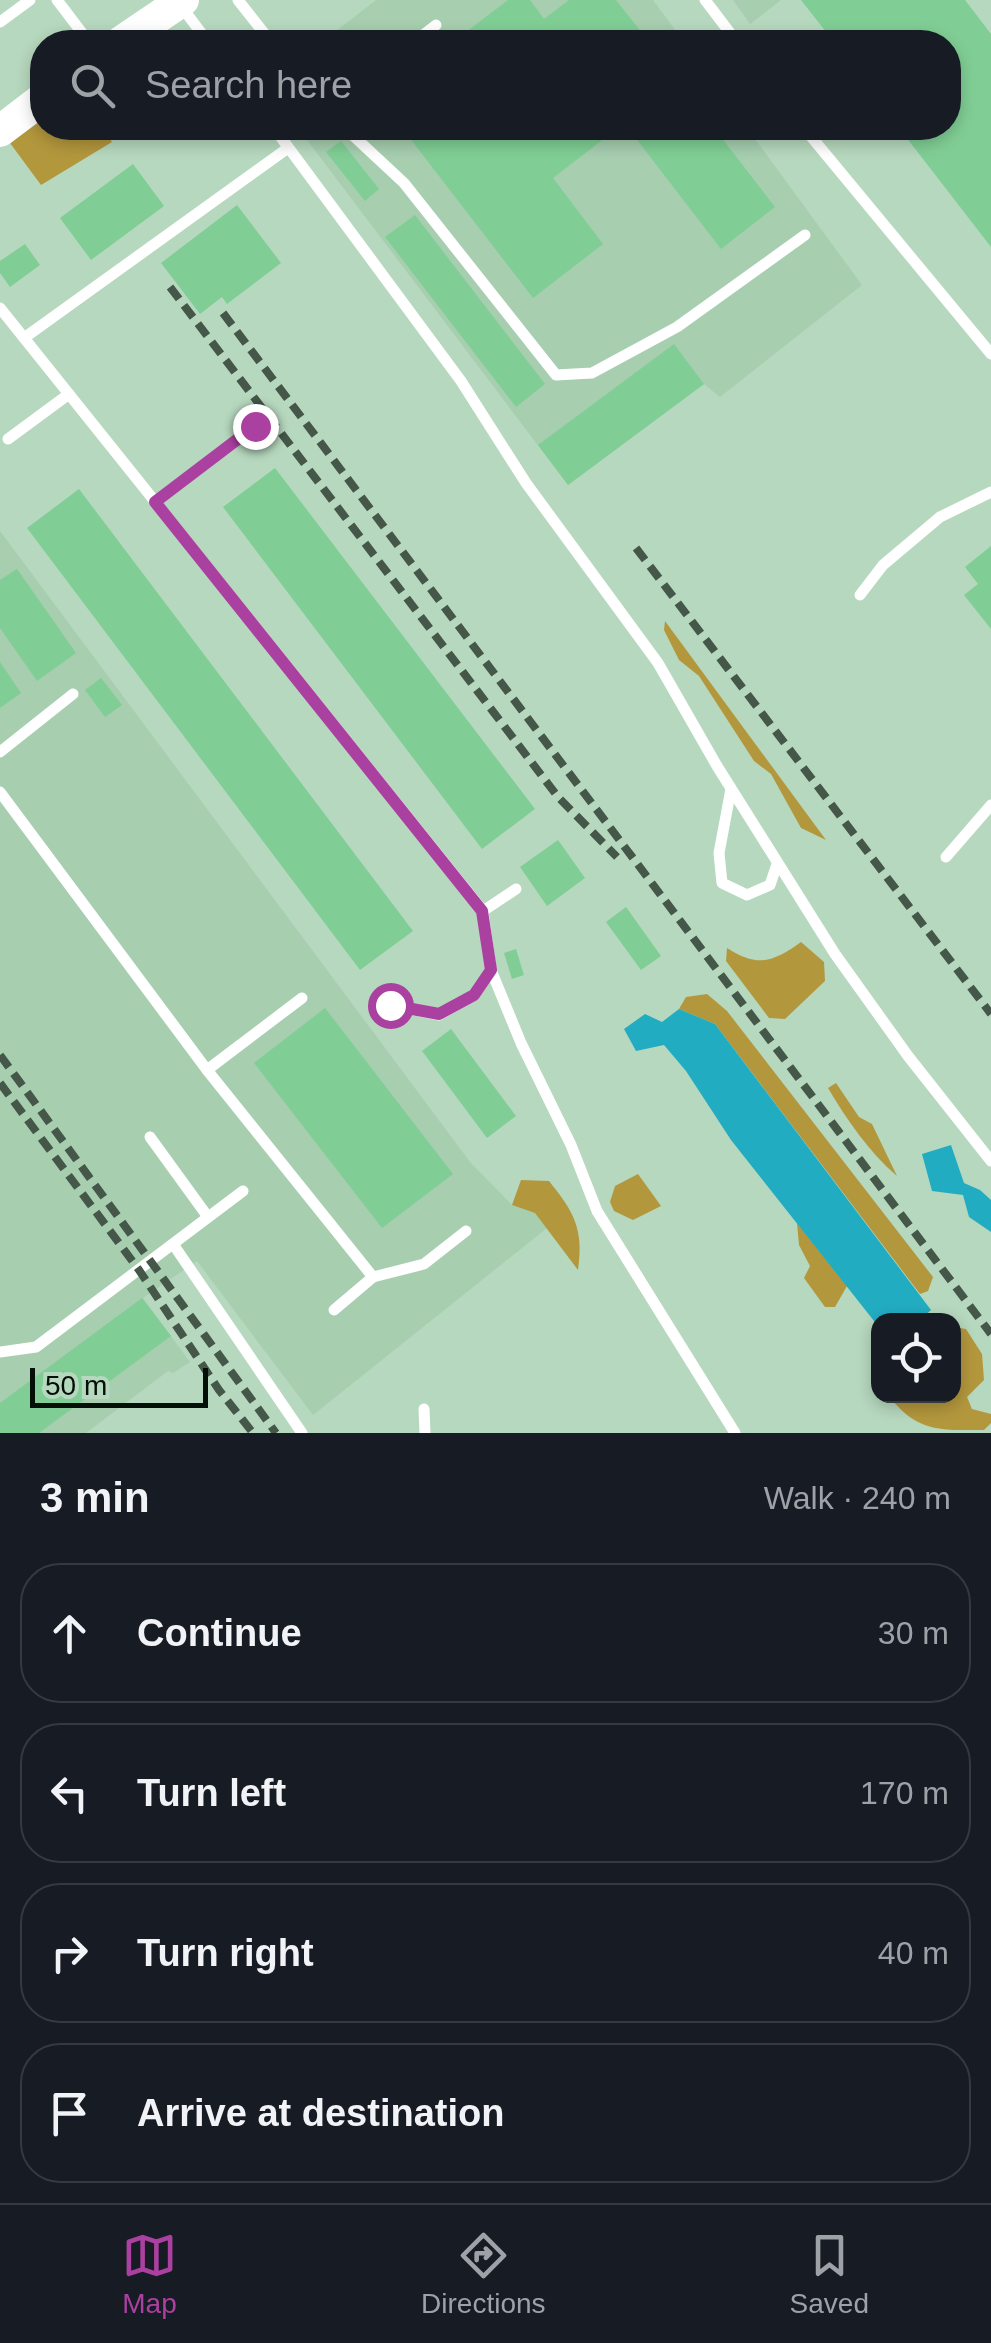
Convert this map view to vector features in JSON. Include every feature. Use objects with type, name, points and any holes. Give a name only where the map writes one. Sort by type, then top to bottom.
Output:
[{"type":"street","points":[[139,30],[180,2]]},
{"type":"street","points":[[0,131],[30,109]]},
{"type":"lane","points":[[0,22],[30,0]]},
{"type":"lane","points":[[58,0],[80,30]]},
{"type":"lane","points":[[238,0],[262,30]]},
{"type":"lane","points":[[705,0],[728,30]]},
{"type":"lane","points":[[180,2],[200,30]]},
{"type":"lane","points":[[430,30],[436,25]]},
{"type":"lane","points":[[282,140],[462,380],[526,482],[658,663],[731,789],[835,954],[908,1056],[991,1161]]},
{"type":"lane","points":[[358,140],[404,183],[556,375],[592,372],[677,326],[806,234]]},
{"type":"lane","points":[[814,140],[991,354]]},
{"type":"lane","points":[[24,338],[288,148]]},
{"type":"lane","points":[[0,308],[482,911],[491,970],[597,1211],[735,1433]]},
{"type":"lane","points":[[8,439],[69,394]]},
{"type":"lane","points":[[155,502],[255,426]]},
{"type":"lane","points":[[860,595],[883,565],[940,517],[991,492]]},
{"type":"lane","points":[[0,752],[73,694]]},
{"type":"lane","points":[[731,789],[719,854],[722,882],[747,896],[770,885],[777,864]]},
{"type":"lane","points":[[0,792],[207,1070],[373,1276]]},
{"type":"lane","points":[[946,858],[991,806]]},
{"type":"lane","points":[[482,911],[516,889]]},
{"type":"lane","points":[[390,1005],[439,1014],[474,995],[491,970]]},
{"type":"lane","points":[[207,1070],[302,998]]},
{"type":"lane","points":[[150,1138],[208,1217]]},
{"type":"lane","points":[[0,1352],[36,1347],[242,1191]]},
{"type":"lane","points":[[334,1310],[373,1276],[424,1264],[466,1231]]},
{"type":"lane","points":[[173,1244],[302,1433]]},
{"type":"lane","points":[[424,1408],[425,1433]]},
{"type":"shaded area","points":[[376,0],[653,0],[675,30],[337,30]]},
{"type":"shaded area","points":[[733,0],[781,0],[750,24]]},
{"type":"shaded area","points":[[30,129],[30,140],[112,142],[41,185],[10,143]]},
{"type":"shaded area","points":[[307,140],[756,140],[862,285],[720,397],[704,384],[568,485]]},
{"type":"shaded area","points":[[0,531],[470,1162],[512,1205],[535,1213],[547,1228],[313,1415],[197,1261],[143,1298],[190,1362],[173,1373],[168,1371],[86,1433],[0,1433]]},
{"type":"shaded area","points":[[665,621],[826,840],[801,828],[771,774],[754,761],[699,676],[679,660],[664,630]]},
{"type":"shaded area","points":[[801,942],[824,962],[825,981],[785,1019],[769,1018],[726,961],[727,948],[748,958],[765,960]]},
{"type":"shaded area","points":[[707,994],[727,1011],[933,1277],[928,1291],[920,1294],[715,1024],[679,1009],[686,997]]},
{"type":"shaded area","points":[[836,1083],[859,1117],[872,1124],[897,1176],[843,1112],[828,1088]]},
{"type":"shaded area","points":[[638,1174],[661,1206],[633,1220],[614,1211],[610,1202],[615,1186]]},
{"type":"shaded area","points":[[521,1180],[549,1181],[565,1202],[578,1232],[578,1270],[535,1213],[512,1205]]},
{"type":"shaded area","points":[[797,1223],[847,1286],[835,1307],[825,1307],[804,1278],[810,1266],[799,1245]]},
{"type":"shaded area","points":[[961,1328],[966,1329],[982,1354],[984,1380],[967,1397],[972,1409],[991,1414],[991,1423],[984,1430],[942,1429],[920,1423],[895,1403],[961,1403]]},
{"type":"water","points":[[679,1009],[715,1024],[931,1310],[871,1313],[871,1317],[731,1140],[664,1045],[636,1051],[624,1029],[645,1014],[662,1022]]},
{"type":"water","points":[[951,1145],[964,1183],[991,1200],[991,1232],[969,1217],[963,1195],[932,1191],[922,1154]]},
{"type":"building","points":[[508,0],[530,0],[544,19],[569,0],[616,0],[640,30],[469,30]]},
{"type":"building","points":[[801,0],[965,0],[991,34],[991,247],[908,140],[961,140],[961,30],[825,30]]},
{"type":"building","points":[[411,140],[602,140],[553,178],[603,244],[533,298]]},
{"type":"building","points":[[637,140],[723,140],[775,207],[721,249]]},
{"type":"building","points":[[341,141],[379,189],[365,201],[326,152]]},
{"type":"building","points":[[133,164],[164,206],[91,260],[60,218]]},
{"type":"building","points":[[237,205],[281,263],[227,304],[222,297],[200,314],[161,263]]},
{"type":"building","points":[[415,215],[545,384],[516,407],[385,237]]},
{"type":"building","points":[[25,244],[40,265],[10,287],[0,273],[0,261]]},
{"type":"building","points":[[674,344],[704,384],[568,485],[538,445]]},
{"type":"building","points":[[275,468],[535,809],[482,849],[223,507]]},
{"type":"building","points":[[79,489],[413,931],[360,970],[27,528]]},
{"type":"building","points":[[991,546],[991,629],[964,595],[978,584],[965,567]]},
{"type":"building","points":[[17,569],[76,653],[37,681],[0,628],[0,580]]},
{"type":"building","points":[[0,662],[21,693],[0,708]]},
{"type":"building","points":[[101,678],[122,705],[105,717],[85,690]]},
{"type":"building","points":[[558,840],[585,878],[547,906],[520,867]]},
{"type":"building","points":[[626,907],[661,956],[641,970],[606,922]]},
{"type":"building","points":[[516,949],[524,975],[512,979],[504,953]]},
{"type":"building","points":[[325,1008],[453,1174],[382,1228],[254,1063]]},
{"type":"building","points":[[451,1029],[516,1116],[487,1138],[422,1051]]},
{"type":"building","points":[[142,1298],[171,1336],[39,1433],[0,1433],[0,1403]]},
{"type":"railway","points":[[170,287],[558,797],[617,857]]},
{"type":"railway","points":[[223,313],[991,1334]]},
{"type":"railway","points":[[636,548],[991,1014]]},
{"type":"railway","points":[[0,1055],[276,1433]]},
{"type":"railway","points":[[0,1083],[139,1270],[219,1390],[253,1433]]},
{"type":"route","points":[[255,426],[155,502],[482,911],[491,970],[474,995],[439,1014],[390,1005]]}]
